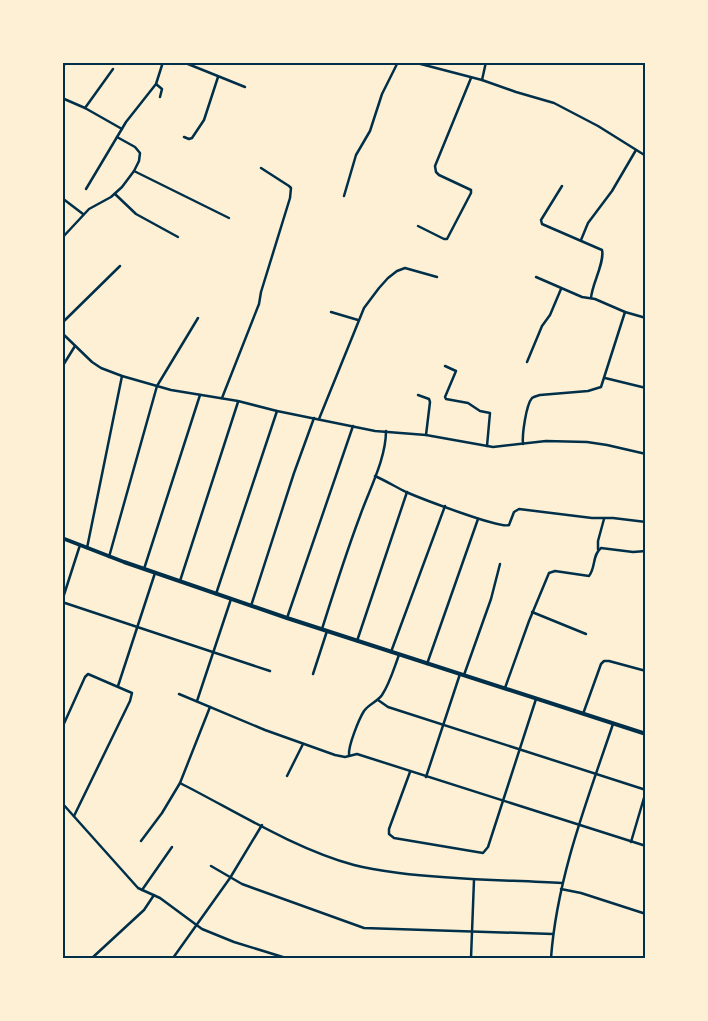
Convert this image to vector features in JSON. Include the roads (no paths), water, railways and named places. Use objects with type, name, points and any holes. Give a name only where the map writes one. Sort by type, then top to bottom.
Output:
[{"type":"main road","points":[[62,538],[110,557],[251,606],[646,734]]},
{"type":"street","points":[[62,68],[66,62]]},
{"type":"street","points":[[86,189],[122,129],[156,84],[163,62]]},
{"type":"street","points":[[183,62],[245,87]]},
{"type":"street","points":[[344,196],[356,155],[368,136],[382,94],[398,62]]},
{"type":"street","points":[[413,62],[482,80],[560,105],[646,156]]},
{"type":"street","points":[[482,80],[486,62]]},
{"type":"street","points":[[85,108],[113,69]]},
{"type":"street","points":[[184,137],[192,138],[204,120],[218,77]]},
{"type":"street","points":[[418,226],[447,239],[471,193],[471,190],[466,187],[439,175],[436,172],[436,166],[472,78]]},
{"type":"street","points":[[156,84],[162,89],[160,97]]},
{"type":"street","points":[[62,98],[85,108],[122,129]]},
{"type":"street","points":[[62,238],[83,214],[94,205],[115,194],[134,171],[139,161],[140,153],[135,147],[117,137]]},
{"type":"street","points":[[581,240],[588,223],[612,192],[636,150]]},
{"type":"street","points":[[222,398],[257,310],[290,198],[291,188],[261,168]]},
{"type":"street","points":[[134,171],[229,218]]},
{"type":"street","points":[[562,186],[541,220],[542,224],[599,248],[603,253],[592,287],[591,298]]},
{"type":"street","points":[[115,194],[136,214],[178,237]]},
{"type":"street","points":[[62,198],[83,214]]},
{"type":"street","points":[[62,323],[120,266]]},
{"type":"street","points":[[319,419],[340,370],[358,320],[364,308],[379,288],[396,271],[405,268],[437,277]]},
{"type":"street","points":[[536,277],[582,297],[591,298],[625,312],[646,318]]},
{"type":"street","points":[[527,362],[542,326],[550,315],[562,288]]},
{"type":"street","points":[[331,312],[358,320]]},
{"type":"street","points":[[523,444],[523,434],[529,405],[534,397],[594,390],[601,386],[625,312]]},
{"type":"street","points":[[110,557],[157,386],[198,318]]},
{"type":"street","points":[[62,333],[96,365],[122,376],[157,386],[238,401],[277,412],[353,426],[487,446],[498,447],[546,441],[587,442],[646,454]]},
{"type":"street","points":[[62,367],[75,346]]},
{"type":"street","points":[[445,366],[456,371],[445,397],[446,399],[466,402],[490,413],[487,446]]},
{"type":"street","points":[[87,548],[122,376]]},
{"type":"street","points":[[604,378],[646,388]]},
{"type":"street","points":[[144,569],[200,395]]},
{"type":"street","points":[[418,395],[429,399],[430,402],[426,436]]},
{"type":"street","points":[[180,581],[238,401]]},
{"type":"street","points":[[216,594],[277,412]]},
{"type":"street","points":[[251,606],[314,418]]},
{"type":"street","points":[[287,618],[353,426]]},
{"type":"street","points":[[322,629],[350,543],[375,476],[386,441],[386,431]]},
{"type":"street","points":[[375,476],[407,492],[478,519],[506,527],[510,523],[514,512],[519,509],[646,522]]},
{"type":"street","points":[[357,641],[407,492]]},
{"type":"street","points":[[391,652],[445,506]]},
{"type":"street","points":[[427,664],[478,519]]},
{"type":"street","points":[[504,688],[532,612],[549,573],[555,571],[589,576],[593,570],[604,519]]},
{"type":"street","points":[[80,545],[62,601],[270,671]]},
{"type":"street","points":[[598,549],[633,552],[646,551]]},
{"type":"street","points":[[426,777],[443,724],[491,599],[500,564]]},
{"type":"street","points":[[118,686],[155,573]]},
{"type":"street","points":[[197,701],[231,599]]},
{"type":"street","points":[[532,612],[586,634]]},
{"type":"street","points":[[313,674],[327,631]]},
{"type":"street","points":[[349,755],[350,746],[362,715],[368,707],[378,700],[387,688],[400,655]]},
{"type":"street","points":[[583,714],[601,664],[604,661],[646,671]]},
{"type":"street","points":[[62,728],[87,675],[90,674],[118,686],[132,695],[74,816]]},
{"type":"street","points":[[179,694],[335,755],[345,757],[357,754],[646,846]]},
{"type":"street","points":[[410,772],[389,829],[389,834],[394,838],[483,853],[488,848],[536,698]]},
{"type":"street","points":[[378,700],[388,706],[646,791],[631,842]]},
{"type":"street","points":[[141,841],[162,813],[180,783],[210,707]]},
{"type":"street","points":[[551,958],[560,889],[614,723]]},
{"type":"street","points":[[288,776],[304,744]]},
{"type":"street","points":[[180,783],[310,850],[357,866],[474,880],[562,883]]},
{"type":"street","points":[[62,802],[135,885],[142,890],[154,895],[207,931],[276,957],[286,958]]},
{"type":"street","points":[[173,958],[230,878],[262,826]]},
{"type":"street","points":[[142,890],[172,847]]},
{"type":"street","points":[[211,866],[242,884],[364,928],[553,934]]},
{"type":"street","points":[[471,958],[474,880]]},
{"type":"street","points":[[560,889],[581,893],[646,914]]},
{"type":"street","points":[[92,958],[144,910],[154,895]]}]
